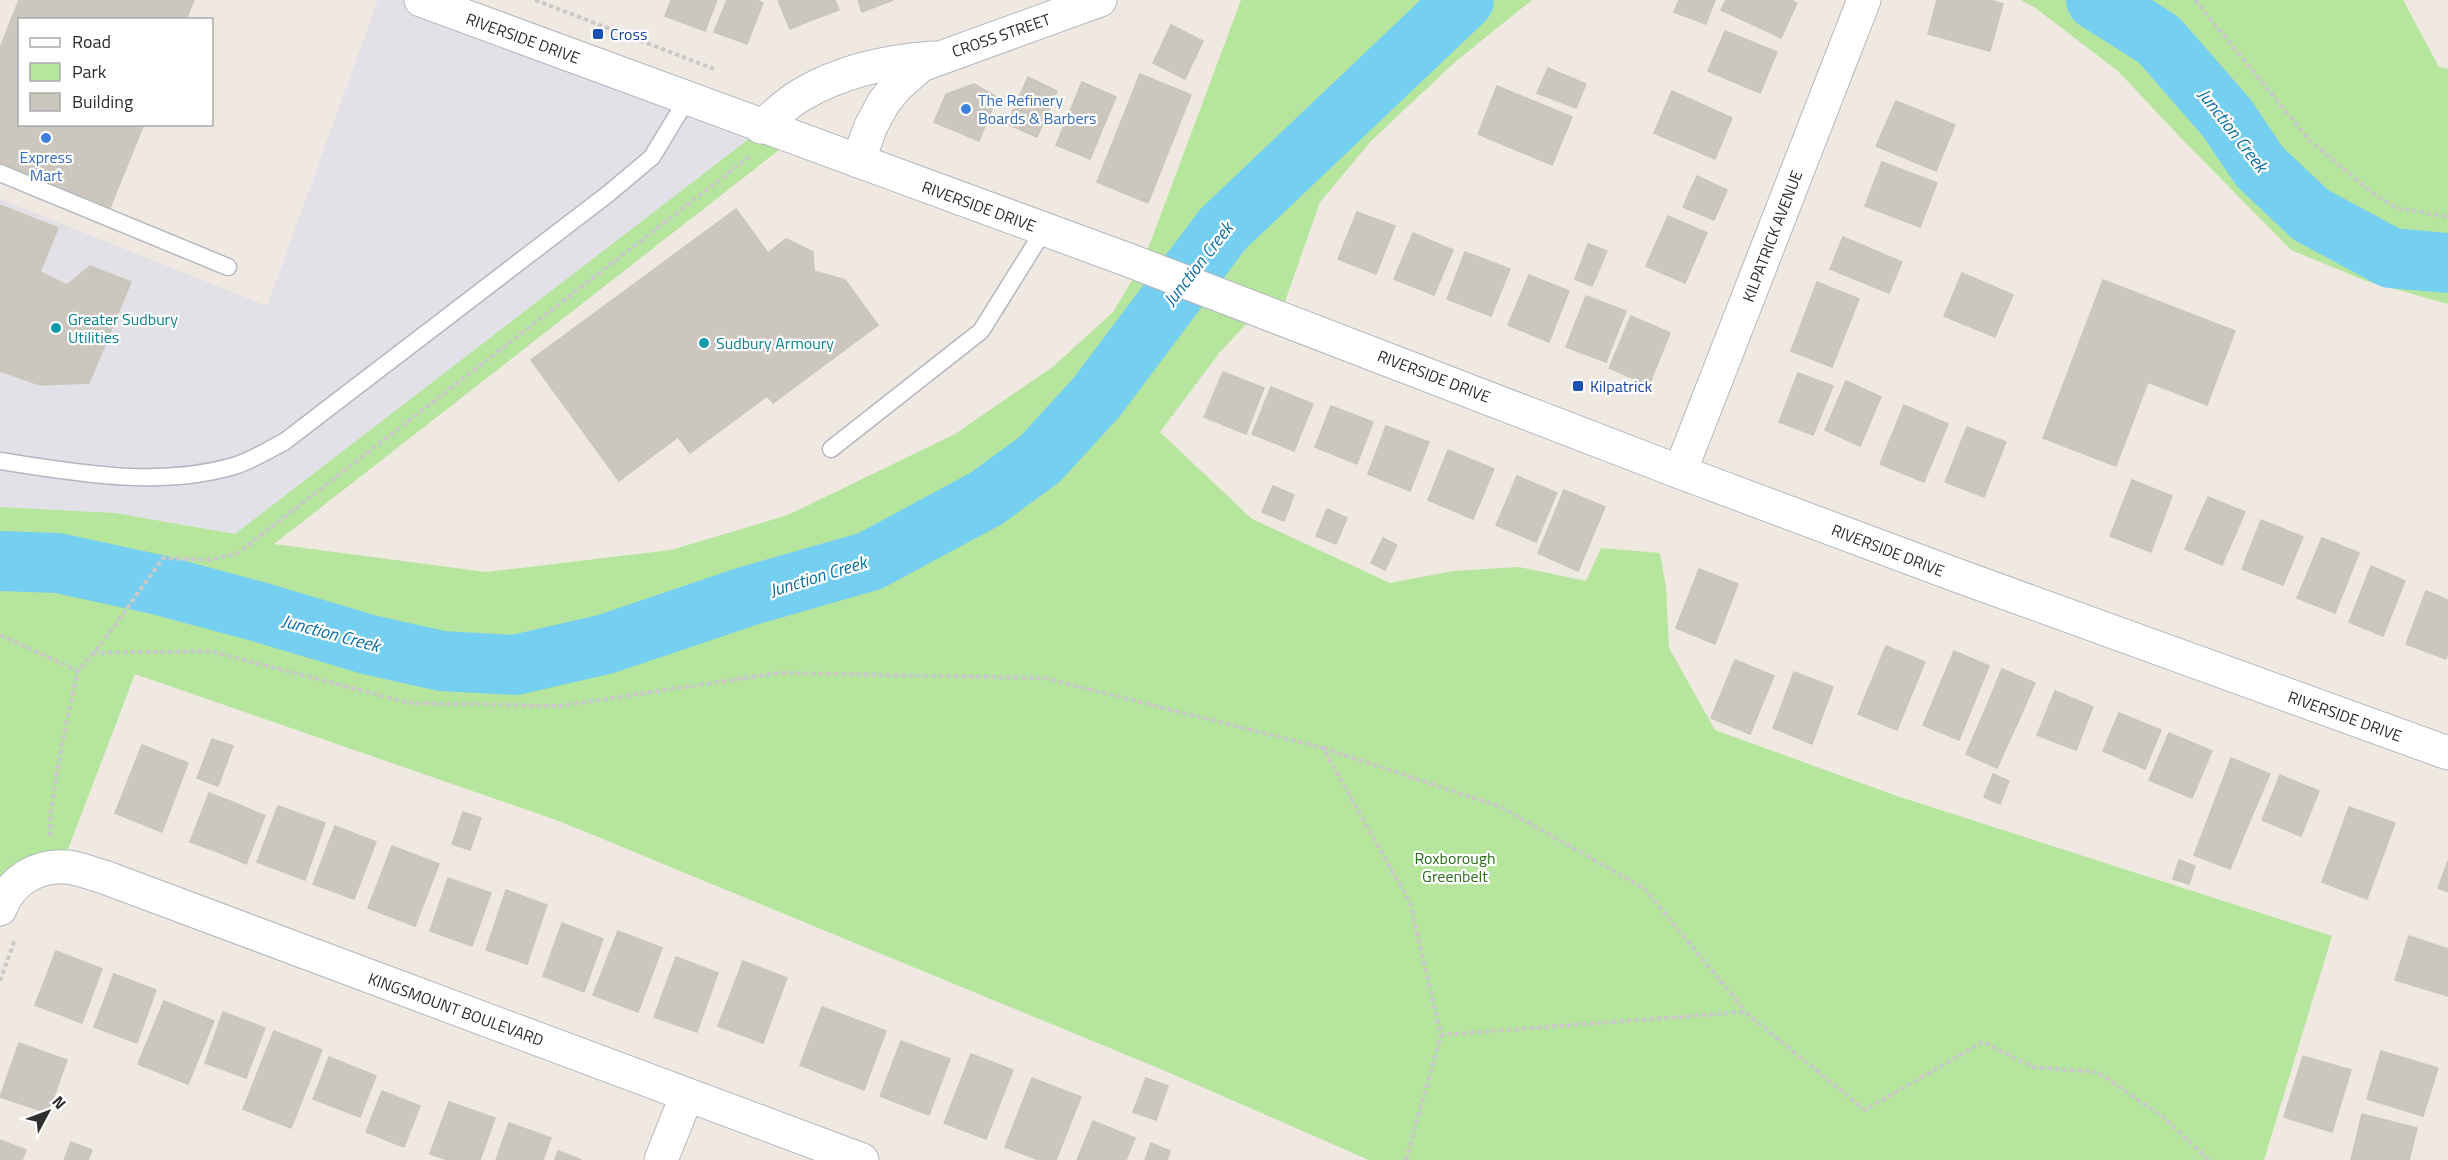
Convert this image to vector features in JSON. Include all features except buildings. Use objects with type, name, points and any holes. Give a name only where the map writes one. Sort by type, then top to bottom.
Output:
[{"type":"street","name":"RIVERSIDE DRIVE","points":[[421,0],[1131,261],[1680,472],[1956,575],[2448,753]]},
{"type":"street","name":"CROSS STREET","points":[[858,161],[871,126],[884,102],[897,86],[921,65],[935,58],[1100,0]]},
{"type":"street","name":"KILPATRICK AVENUE","points":[[1680,472],[1864,0]]},
{"type":"street","name":"CROSS STREET","points":[[770,130],[799,96],[819,85],[873,65],[935,58]]},
{"type":"street","points":[[0,909],[5,894],[25,876],[48,867]]},
{"type":"street","name":"KINGSMOUNT BOULEVARD","points":[[48,867],[69,867],[104,877],[862,1160]]},
{"type":"street","points":[[661,1160],[687,1095]]},
{"type":"lane","points":[[0,461],[96,476],[190,475],[236,465],[284,442],[608,194],[652,157],[687,99]]},
{"type":"lane","points":[[0,172],[228,267]]},
{"type":"lane","points":[[831,449],[981,331],[1044,230]]},
{"type":"path","points":[[2195,0],[2310,141],[2369,190],[2396,208],[2448,217]]},
{"type":"path","points":[[48,867],[51,810],[61,748],[78,671],[105,639],[163,558],[210,560],[238,553],[770,130]]},
{"type":"path","points":[[0,635],[78,671]]},
{"type":"path","points":[[93,653],[209,651],[410,703],[560,706],[778,673],[1044,678],[1323,748],[1501,807],[1645,889],[1745,1012],[1865,1110],[1983,1042],[2033,1067],[2097,1072],[2162,1116],[2209,1160]]},
{"type":"path","points":[[1323,748],[1410,903],[1442,1035],[1406,1160]]},
{"type":"path","points":[[1442,1035],[1745,1012]]},
{"type":"shaded area","points":[[378,0],[422,0],[767,125],[235,534],[115,513],[0,507],[0,199],[267,306]]},
{"type":"green space","name":"Roxborough Greenbelt","points":[[1241,0],[1532,0],[1455,62],[1371,141],[1320,202],[1281,313],[1263,306],[1220,352],[1160,432],[1252,519],[1390,583],[1453,571],[1519,567],[1586,581],[1601,548],[1660,553],[1666,588],[1669,648],[1715,730],[1897,796],[2332,936],[2264,1160],[1369,1160],[1163,1070],[559,821],[135,674],[62,865],[0,884],[0,507],[115,513],[235,534],[767,125],[797,136],[274,544],[486,572],[671,550],[788,515],[955,434],[1054,366],[1113,312],[1143,262]]},
{"type":"green space","points":[[2021,0],[2403,0],[2439,67],[2448,69],[2448,304],[2366,281],[2291,250],[2118,71],[2034,7]]},
{"type":"waterway","name":"Junction Creek","points":[[0,561],[58,563],[159,585],[370,645],[442,661],[515,665],[606,644],[748,596],[870,561],[987,498],[1040,459],[1096,398],[1223,229],[1464,0]]},
{"type":"waterway","name":"Junction Creek","points":[[2096,0],[2159,40],[2227,118],[2260,167],[2311,215],[2391,258],[2448,263]]},
{"type":"place","name":"Cross","points":[[598,34]]},
{"type":"place","name":"The Refinery Boards & Barbers","points":[[966,109]]},
{"type":"place","name":"Express Mart","points":[[46,138]]},
{"type":"place","name":"Greater Sudbury Utilities","points":[[56,328]]},
{"type":"place","name":"Sudbury Armoury","points":[[704,343]]},
{"type":"place","name":"Kilpatrick","points":[[1578,386]]}]
